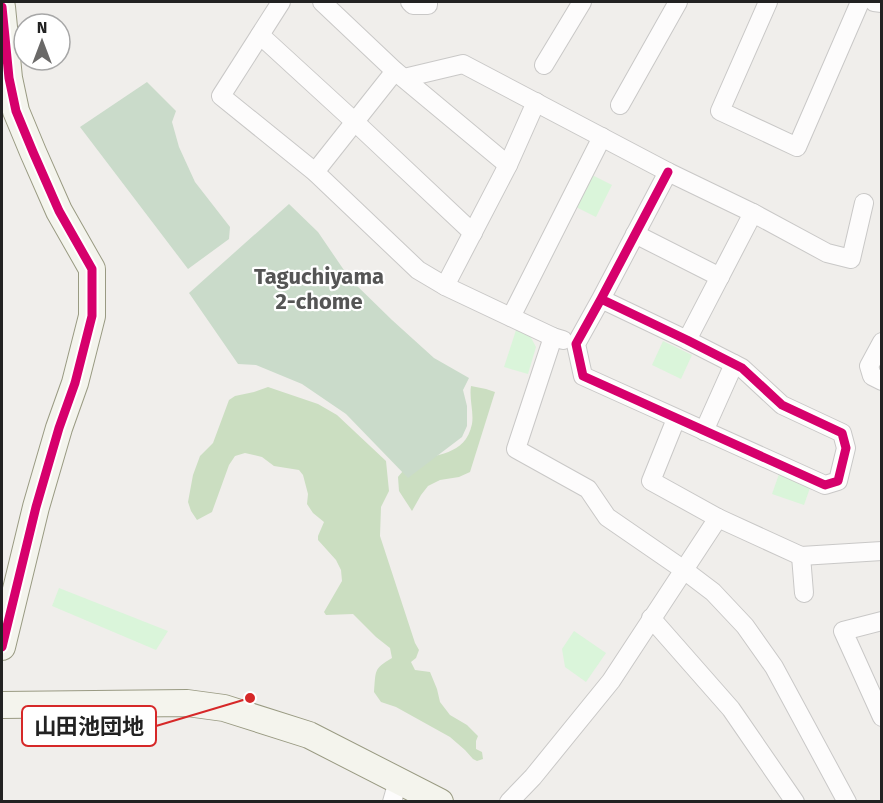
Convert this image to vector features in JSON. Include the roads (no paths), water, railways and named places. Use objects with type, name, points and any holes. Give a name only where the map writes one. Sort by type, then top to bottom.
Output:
[{"type":"street","points":[[281,2],[221,96],[315,172],[418,270],[445,286],[553,337],[576,344]]},
{"type":"street","points":[[322,2],[400,75],[508,165]]},
{"type":"street","points":[[410,2],[413,5],[428,5],[428,2]]},
{"type":"street","points":[[544,65],[582,2]]},
{"type":"street","points":[[620,105],[678,2]]},
{"type":"street","points":[[768,2],[720,111],[797,147],[860,2]]},
{"type":"street","points":[[874,2],[882,3]]},
{"type":"street","points":[[2,7],[9,78],[16,111],[59,211],[92,269],[92,316],[75,383],[7,598],[2,647]]},
{"type":"street","points":[[260,35],[473,233]]},
{"type":"street","points":[[315,172],[355,122],[400,75],[463,64],[827,253],[851,260],[864,203]]},
{"type":"street","points":[[445,286],[508,165],[536,102]]},
{"type":"street","points":[[511,317],[602,137]]},
{"type":"street","points":[[601,299],[742,368],[782,405],[842,433],[846,448],[838,481],[825,485],[583,376],[576,344],[668,172]]},
{"type":"street","points":[[687,340],[753,213]]},
{"type":"street","points":[[635,234],[720,277]]},
{"type":"street","points":[[553,337],[516,449],[588,489],[607,517],[713,592],[745,626],[774,667],[847,801]]},
{"type":"street","points":[[882,342],[869,366],[872,376],[882,381]]},
{"type":"street","points":[[704,431],[734,364]]},
{"type":"street","points":[[676,419],[651,481],[718,518],[801,556],[882,551]]},
{"type":"street","points":[[509,801],[533,777],[610,681],[718,518]]},
{"type":"street","points":[[801,556],[804,593]]},
{"type":"street","points":[[651,618],[731,709],[795,801]]},
{"type":"street","points":[[882,621],[843,631],[882,717]]},
{"type":"street","points":[[2,705],[187,703],[224,708],[309,735],[395,791],[440,801]]},
{"type":"place","name":"山田池団地","points":[[250,698]]},
{"type":"district","name":"Taguchiyama 2-chome","points":[[319,288]]}]
